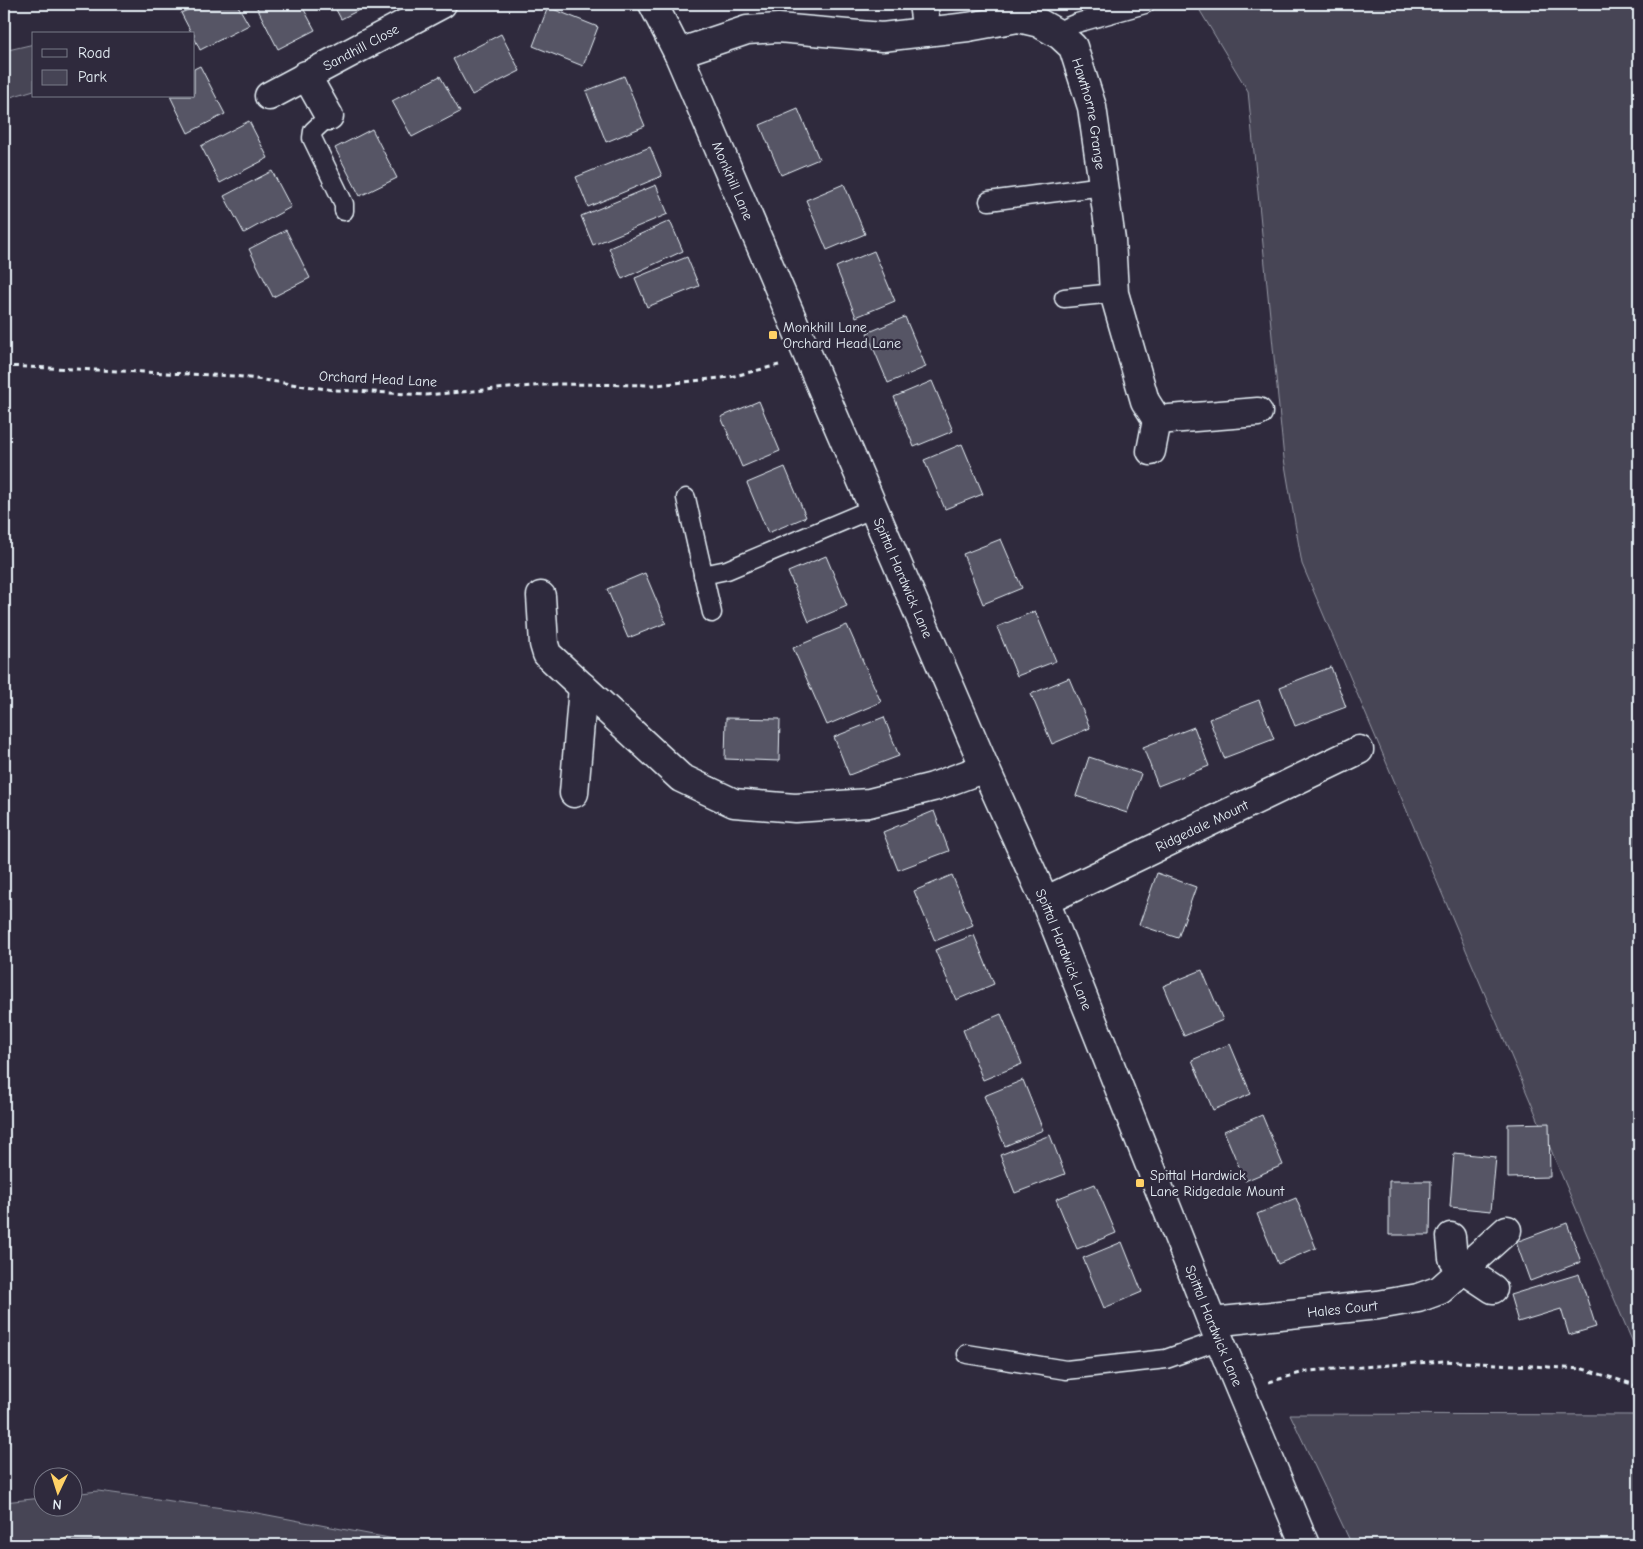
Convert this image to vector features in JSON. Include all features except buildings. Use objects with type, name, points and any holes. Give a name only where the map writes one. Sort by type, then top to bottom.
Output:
[{"type":"street","name":"Sandhill Close","points":[[269,96],[442,4]]},
{"type":"street","name":"Monkhill Lane","points":[[653,4],[678,53],[809,358]]},
{"type":"street","points":[[923,4],[928,32]]},
{"type":"street","name":"Hawthorne Grange","points":[[678,53],[747,30],[778,28],[882,37],[1018,18],[1038,23],[1060,35],[1073,47],[1092,107],[1111,240],[1114,293],[1145,401],[1158,420]]},
{"type":"street","name":"Sandhill Close","points":[[306,75],[329,116]]},
{"type":"street","name":"Spittal Hardwick Lane","points":[[809,358],[1044,901],[1216,1331],[1305,1545]]},
{"type":"street","points":[[1151,451],[1158,420],[1258,412]]},
{"type":"street","points":[[541,596],[544,644],[547,654],[681,778],[734,803],[795,808],[869,803],[933,787],[985,768]]},
{"type":"street","points":[[574,793],[583,687]]},
{"type":"street","name":"Ridgedale Mount","points":[[1044,901],[1359,750]]},
{"type":"street","name":"Hales Court","points":[[1216,1331],[1418,1298],[1440,1290],[1507,1230]]},
{"type":"street","points":[[1451,1237],[1453,1258],[1463,1269],[1493,1289]]},
{"type":"lane","points":[[1060,35],[1068,28],[1077,24],[1145,4]]},
{"type":"lane","points":[[329,116],[313,130],[312,138],[344,204],[344,211]]},
{"type":"lane","points":[[990,201],[1103,186]]},
{"type":"lane","points":[[1064,298],[1114,293]]},
{"type":"lane","points":[[686,498],[712,613]]},
{"type":"lane","points":[[703,575],[727,570],[874,508]]},
{"type":"lane","points":[[967,1354],[1066,1370],[1166,1359],[1216,1331]]},
{"type":"path","name":"Orchard Head Lane","points":[[4,366],[235,376],[334,390],[426,396],[556,384],[656,385],[730,377],[809,358]]},
{"type":"path","points":[[1242,1390],[1308,1371],[1444,1361],[1582,1370],[1639,1386]]},
{"type":"green space","points":[[1196,4],[1639,4],[1639,1357],[1302,564],[1284,459],[1248,91]]},
{"type":"green space","points":[[32,44],[32,91],[4,99],[4,51]]},
{"type":"green space","points":[[1290,1414],[1639,1415],[1639,1545],[1352,1545]]},
{"type":"green space","points":[[98,1491],[252,1512],[426,1545],[4,1545],[4,1502],[32,1499],[32,1516],[82,1516],[82,1493]]},
{"type":"waterway","points":[[70,1545],[110,1545]]},
{"type":"place","name":"Monkhill Lane Orchard Head Lane","points":[[773,335]]},
{"type":"place","name":"Spittal Hardwick Lane Ridgedale Mount","points":[[1140,1183]]}]
